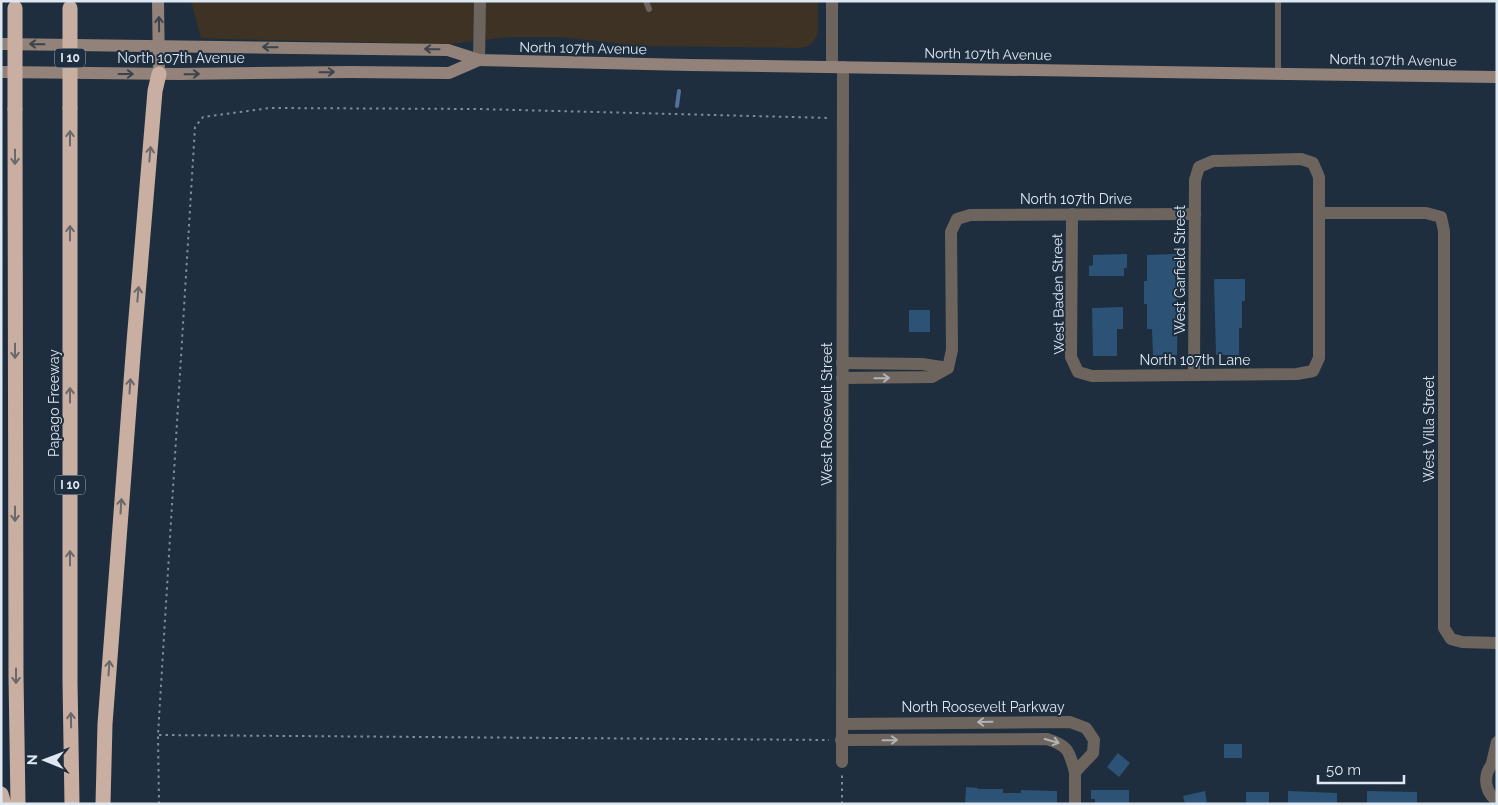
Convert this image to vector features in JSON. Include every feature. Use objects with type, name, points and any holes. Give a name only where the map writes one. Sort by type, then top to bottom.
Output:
[{"type":"highway","points":[[16,5],[16,646],[18,804]]},
{"type":"highway","name":"Papago Freeway","points":[[70,5],[70,682],[72,804]]},
{"type":"highway","points":[[102,804],[106,714],[127,429],[155,91],[159,74]]},
{"type":"highway","points":[[1,794],[4,804]]},
{"type":"main road","points":[[158,1],[159,74]]},
{"type":"main road","name":"North 107th Avenue","points":[[1,44],[448,50],[479,60],[1497,77]]},
{"type":"main road","name":"North 107th Avenue","points":[[1,72],[159,74],[449,72],[479,60]]},
{"type":"street","points":[[479,60],[480,1]]},
{"type":"street","name":"West Roosevelt Street","points":[[832,1],[843,119],[842,762]]},
{"type":"street","name":"West Garfield Street","points":[[1194,375],[1195,180],[1199,167],[1213,161],[1301,159],[1313,163],[1319,177],[1319,213]]},
{"type":"street","name":"West Villa Street","points":[[1319,213],[1426,213],[1440,217],[1444,231],[1444,628],[1450,639],[1462,642],[1497,643]]},
{"type":"street","name":"North 107th Lane","points":[[1078,372],[1092,376],[1297,374],[1313,371],[1319,358],[1319,213]]},
{"type":"street","name":"West Baden Street","points":[[1072,214],[1071,357],[1078,372]]},
{"type":"street","name":"North 107th Drive","points":[[948,368],[952,350],[951,232],[957,218],[970,215],[1195,214]]},
{"type":"street","points":[[842,363],[914,364],[948,368]]},
{"type":"street","points":[[914,364],[914,377]]},
{"type":"street","points":[[842,378],[932,376],[948,368]]},
{"type":"street","points":[[1008,722],[1008,738]]},
{"type":"street","name":"North Roosevelt Parkway","points":[[842,724],[1070,722],[1086,728],[1094,740],[1093,753],[1075,772]]},
{"type":"street","points":[[841,740],[1047,738],[1060,742],[1069,751],[1075,772],[1075,804]]},
{"type":"street","points":[[1497,742],[1494,761],[1488,770],[1486,778],[1486,786],[1489,793],[1497,801]]},
{"type":"lane","points":[[646,1],[649,9]]},
{"type":"lane","points":[[1278,1],[1278,73]]},
{"type":"path","points":[[159,804],[158,735],[195,128],[203,117],[270,108],[478,110],[843,119]]},
{"type":"path","points":[[158,735],[841,740]]},
{"type":"path","points":[[842,762],[842,804]]},
{"type":"shaded area","points":[[191,1],[818,1],[818,33],[814,41],[808,46],[800,48],[640,46],[560,37],[510,37],[450,44],[201,38]]},
{"type":"building","points":[[1127,254],[1127,268],[1124,268],[1124,276],[1089,276],[1089,266],[1093,265],[1093,255]]},
{"type":"building","points":[[1176,254],[1178,281],[1177,355],[1153,356],[1152,329],[1147,329],[1147,304],[1144,304],[1144,281],[1147,281],[1147,255]]},
{"type":"building","points":[[1214,279],[1245,279],[1245,301],[1242,301],[1242,328],[1239,328],[1239,355],[1216,355]]},
{"type":"building","points":[[1123,307],[1123,329],[1117,329],[1117,356],[1093,356],[1092,308]]},
{"type":"building","points":[[909,310],[930,310],[930,332],[909,332]]},
{"type":"building","points":[[1224,744],[1242,744],[1242,758],[1224,758]]},
{"type":"building","points":[[1118,753],[1130,763],[1119,777],[1107,767]]},
{"type":"building","points":[[966,787],[1003,789],[1003,793],[1021,793],[1021,790],[1057,791],[1057,804],[965,804]]},
{"type":"building","points":[[1091,790],[1129,790],[1129,804],[1095,804],[1095,799],[1091,799]]},
{"type":"building","points":[[1205,791],[1207,804],[1185,804],[1183,796]]},
{"type":"building","points":[[1288,791],[1337,793],[1337,804],[1288,804]]},
{"type":"building","points":[[1367,791],[1417,792],[1417,804],[1367,804]]},
{"type":"building","points":[[1246,792],[1269,792],[1269,804],[1246,804]]},
{"type":"waterway","points":[[677,106],[679,91]]}]
